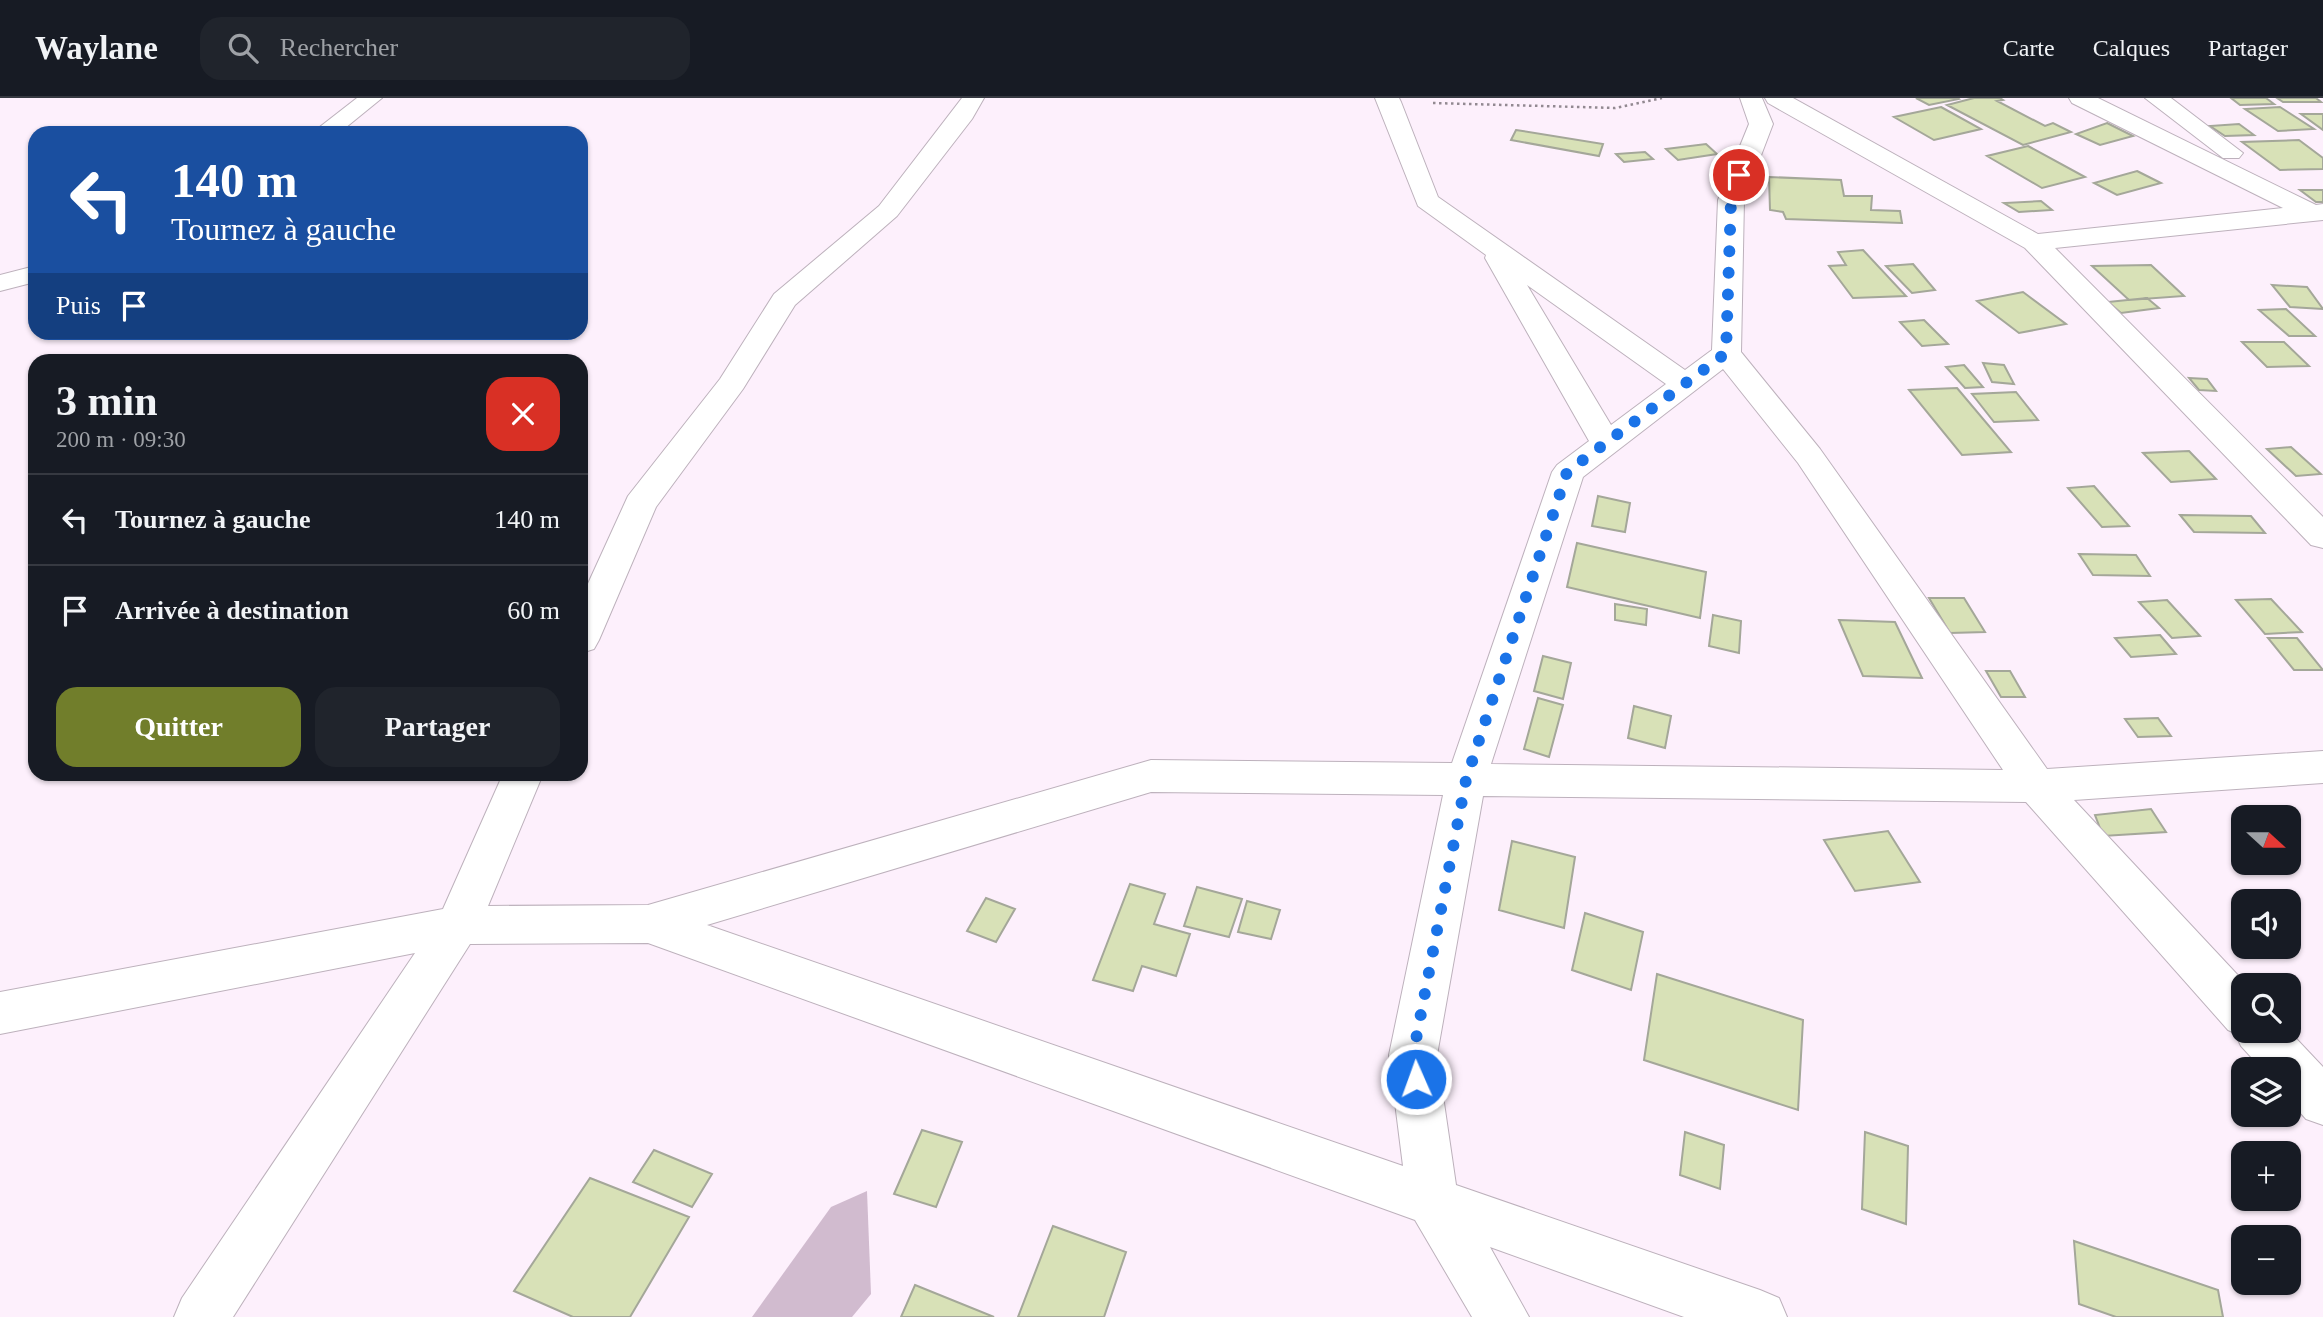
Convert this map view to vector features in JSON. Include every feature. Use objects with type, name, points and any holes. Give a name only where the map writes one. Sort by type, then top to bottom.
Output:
[{"type":"street","points":[[333,126],[371,98]]},
{"type":"street","points":[[588,624],[640,504],[732,383],[783,300],[888,211],[964,114],[973,98]]},
{"type":"street","points":[[1751,98],[1761,124],[1731,200],[1726,353],[1809,456],[2036,786],[2231,1000]]},
{"type":"street","points":[[1776,98],[2034,242],[2323,537]]},
{"type":"street","points":[[2080,98],[2319,215]]},
{"type":"street","points":[[2156,98],[2319,215]]},
{"type":"street","points":[[1388,100],[1427,201],[1685,384]]},
{"type":"street","points":[[2034,242],[2319,215]]},
{"type":"street","points":[[1491,247],[1606,443]]},
{"type":"street","points":[[0,283],[28,276]]},
{"type":"street","points":[[1502,1317],[1433,1201],[1413,1055],[1466,780],[1567,472],[1726,353]]},
{"type":"street","points":[[0,1013],[458,925],[648,924],[1150,776],[2036,786],[2323,767]]},
{"type":"street","points":[[201,1317],[458,925],[520,781]]},
{"type":"street","points":[[648,924],[1760,1317]]},
{"type":"street","points":[[2269,1043],[2323,1102]]},
{"type":"path","points":[[1388,100],[1615,108],[1662,98]]},
{"type":"shaded area","points":[[867,1191],[871,1294],[852,1317],[752,1317],[831,1207]]},
{"type":"building","points":[[1916,98],[1958,98],[1959,99],[1929,105]]},
{"type":"building","points":[[1974,98],[2000,98],[2003,100],[1997,101],[2045,126],[2053,123],[2071,132],[2023,145],[1947,105]]},
{"type":"building","points":[[2231,98],[2266,98],[2274,104],[2240,105]]},
{"type":"building","points":[[2277,98],[2316,98],[2321,102],[2283,102]]},
{"type":"building","points":[[1941,107],[1981,129],[1934,140],[1894,117]]},
{"type":"building","points":[[2280,107],[2314,129],[2278,131],[2245,109]]},
{"type":"building","points":[[2301,114],[2323,114],[2323,130]]},
{"type":"building","points":[[2107,123],[2133,136],[2100,145],[2076,134]]},
{"type":"building","points":[[2239,124],[2254,135],[2225,136],[2210,126]]},
{"type":"building","points":[[1516,130],[1603,144],[1599,156],[1511,140]]},
{"type":"building","points":[[2299,140],[2323,158],[2323,169],[2280,170],[2242,142]]},
{"type":"building","points":[[1706,144],[1717,154],[1678,160],[1666,149]]},
{"type":"building","points":[[2028,146],[2085,177],[2042,188],[1987,156]]},
{"type":"building","points":[[1645,152],[1653,159],[1624,162],[1616,154]]},
{"type":"building","points":[[2137,171],[2161,183],[2117,195],[2094,183]]},
{"type":"building","points":[[1769,177],[1841,180],[1844,196],[1872,196],[1871,210],[1900,211],[1902,223],[1786,219],[1783,212],[1770,210]]},
{"type":"building","points":[[2300,190],[2323,190],[2323,202],[2316,202]]},
{"type":"building","points":[[2041,201],[2052,210],[2019,212],[2004,203]]},
{"type":"building","points":[[1863,250],[1906,296],[1853,298],[1829,266],[1846,265],[1838,252]]},
{"type":"building","points":[[1913,264],[1935,290],[1912,293],[1886,266]]},
{"type":"building","points":[[2151,265],[2184,296],[2129,300],[2092,266]]},
{"type":"building","points":[[2272,285],[2307,287],[2323,309],[2290,307]]},
{"type":"building","points":[[2023,292],[2066,324],[2019,333],[1977,301]]},
{"type":"building","points":[[2147,298],[2159,308],[2121,313],[2108,302]]},
{"type":"building","points":[[2286,309],[2315,336],[2289,336],[2259,310]]},
{"type":"building","points":[[1924,320],[1948,344],[1922,346],[1900,322]]},
{"type":"building","points":[[2242,342],[2284,342],[2309,366],[2267,367]]},
{"type":"building","points":[[1983,363],[2004,365],[2014,384],[1992,382]]},
{"type":"building","points":[[1964,365],[1983,387],[1965,388],[1946,367]]},
{"type":"building","points":[[2189,378],[2207,379],[2216,391],[2199,390]]},
{"type":"building","points":[[1957,388],[2011,452],[1962,455],[1909,390]]},
{"type":"building","points":[[2016,392],[2038,420],[1994,422],[1972,394]]},
{"type":"building","points":[[2291,447],[2321,474],[2296,476],[2267,449]]},
{"type":"building","points":[[2189,451],[2216,479],[2171,482],[2143,453]]},
{"type":"building","points":[[2094,486],[2129,526],[2102,527],[2068,488]]},
{"type":"building","points":[[1598,496],[1630,503],[1625,532],[1592,526]]},
{"type":"building","points":[[2180,515],[2251,516],[2265,533],[2194,532]]},
{"type":"building","points":[[1577,543],[1706,572],[1700,618],[1567,587]]},
{"type":"building","points":[[2079,554],[2136,555],[2150,576],[2093,575]]},
{"type":"building","points":[[1929,598],[1964,598],[1985,632],[1950,633]]},
{"type":"building","points":[[2271,599],[2302,632],[2265,634],[2236,600]]},
{"type":"building","points":[[2167,600],[2200,636],[2172,638],[2139,602]]},
{"type":"building","points":[[1615,604],[1647,609],[1646,625],[1615,620]]},
{"type":"building","points":[[1713,615],[1741,621],[1739,653],[1709,646]]},
{"type":"building","points":[[1839,620],[1895,622],[1922,678],[1863,676]]},
{"type":"building","points":[[2160,635],[2176,654],[2131,657],[2115,638]]},
{"type":"building","points":[[2268,638],[2297,638],[2323,670],[2294,670]]},
{"type":"building","points":[[1543,656],[1571,663],[1563,699],[1534,691]]},
{"type":"building","points":[[1986,671],[2010,671],[2025,697],[2001,697]]},
{"type":"building","points":[[1538,698],[1563,705],[1549,757],[1524,749]]},
{"type":"building","points":[[1634,706],[1671,716],[1665,748],[1628,738]]},
{"type":"building","points":[[2158,718],[2171,736],[2138,737],[2125,719]]},
{"type":"building","points":[[2151,809],[2166,832],[2103,836],[2095,815]]},
{"type":"building","points":[[1888,831],[1920,882],[1855,891],[1824,840]]},
{"type":"building","points":[[1512,841],[1575,857],[1564,928],[1499,910]]},
{"type":"building","points":[[1130,884],[1165,894],[1154,924],[1190,934],[1176,976],[1142,966],[1133,991],[1093,980]]},
{"type":"building","points":[[1197,887],[1242,899],[1229,937],[1184,926]]},
{"type":"building","points":[[986,898],[1015,909],[996,942],[967,931]]},
{"type":"building","points":[[1247,901],[1280,910],[1271,939],[1238,932]]},
{"type":"building","points":[[1585,913],[1643,932],[1631,990],[1572,970]]},
{"type":"building","points":[[1657,974],[1803,1020],[1798,1110],[1644,1060]]},
{"type":"building","points":[[922,1130],[962,1142],[936,1207],[894,1194]]},
{"type":"building","points":[[1685,1132],[1724,1145],[1720,1189],[1680,1175]]},
{"type":"building","points":[[1865,1132],[1908,1146],[1906,1224],[1862,1209]]},
{"type":"building","points":[[654,1150],[712,1174],[692,1207],[633,1182]]},
{"type":"building","points":[[590,1178],[689,1217],[630,1317],[573,1317],[514,1291]]},
{"type":"building","points":[[1053,1226],[1126,1252],[1104,1317],[1018,1317]]},
{"type":"building","points":[[2074,1241],[2218,1290],[2223,1317],[2116,1317],[2079,1304]]},
{"type":"building","points":[[915,1285],[994,1317],[901,1317]]},
{"type":"route","points":[[1416,1079],[1413,1055],[1466,780],[1567,472],[1726,353],[1731,200],[1739,175]]}]
